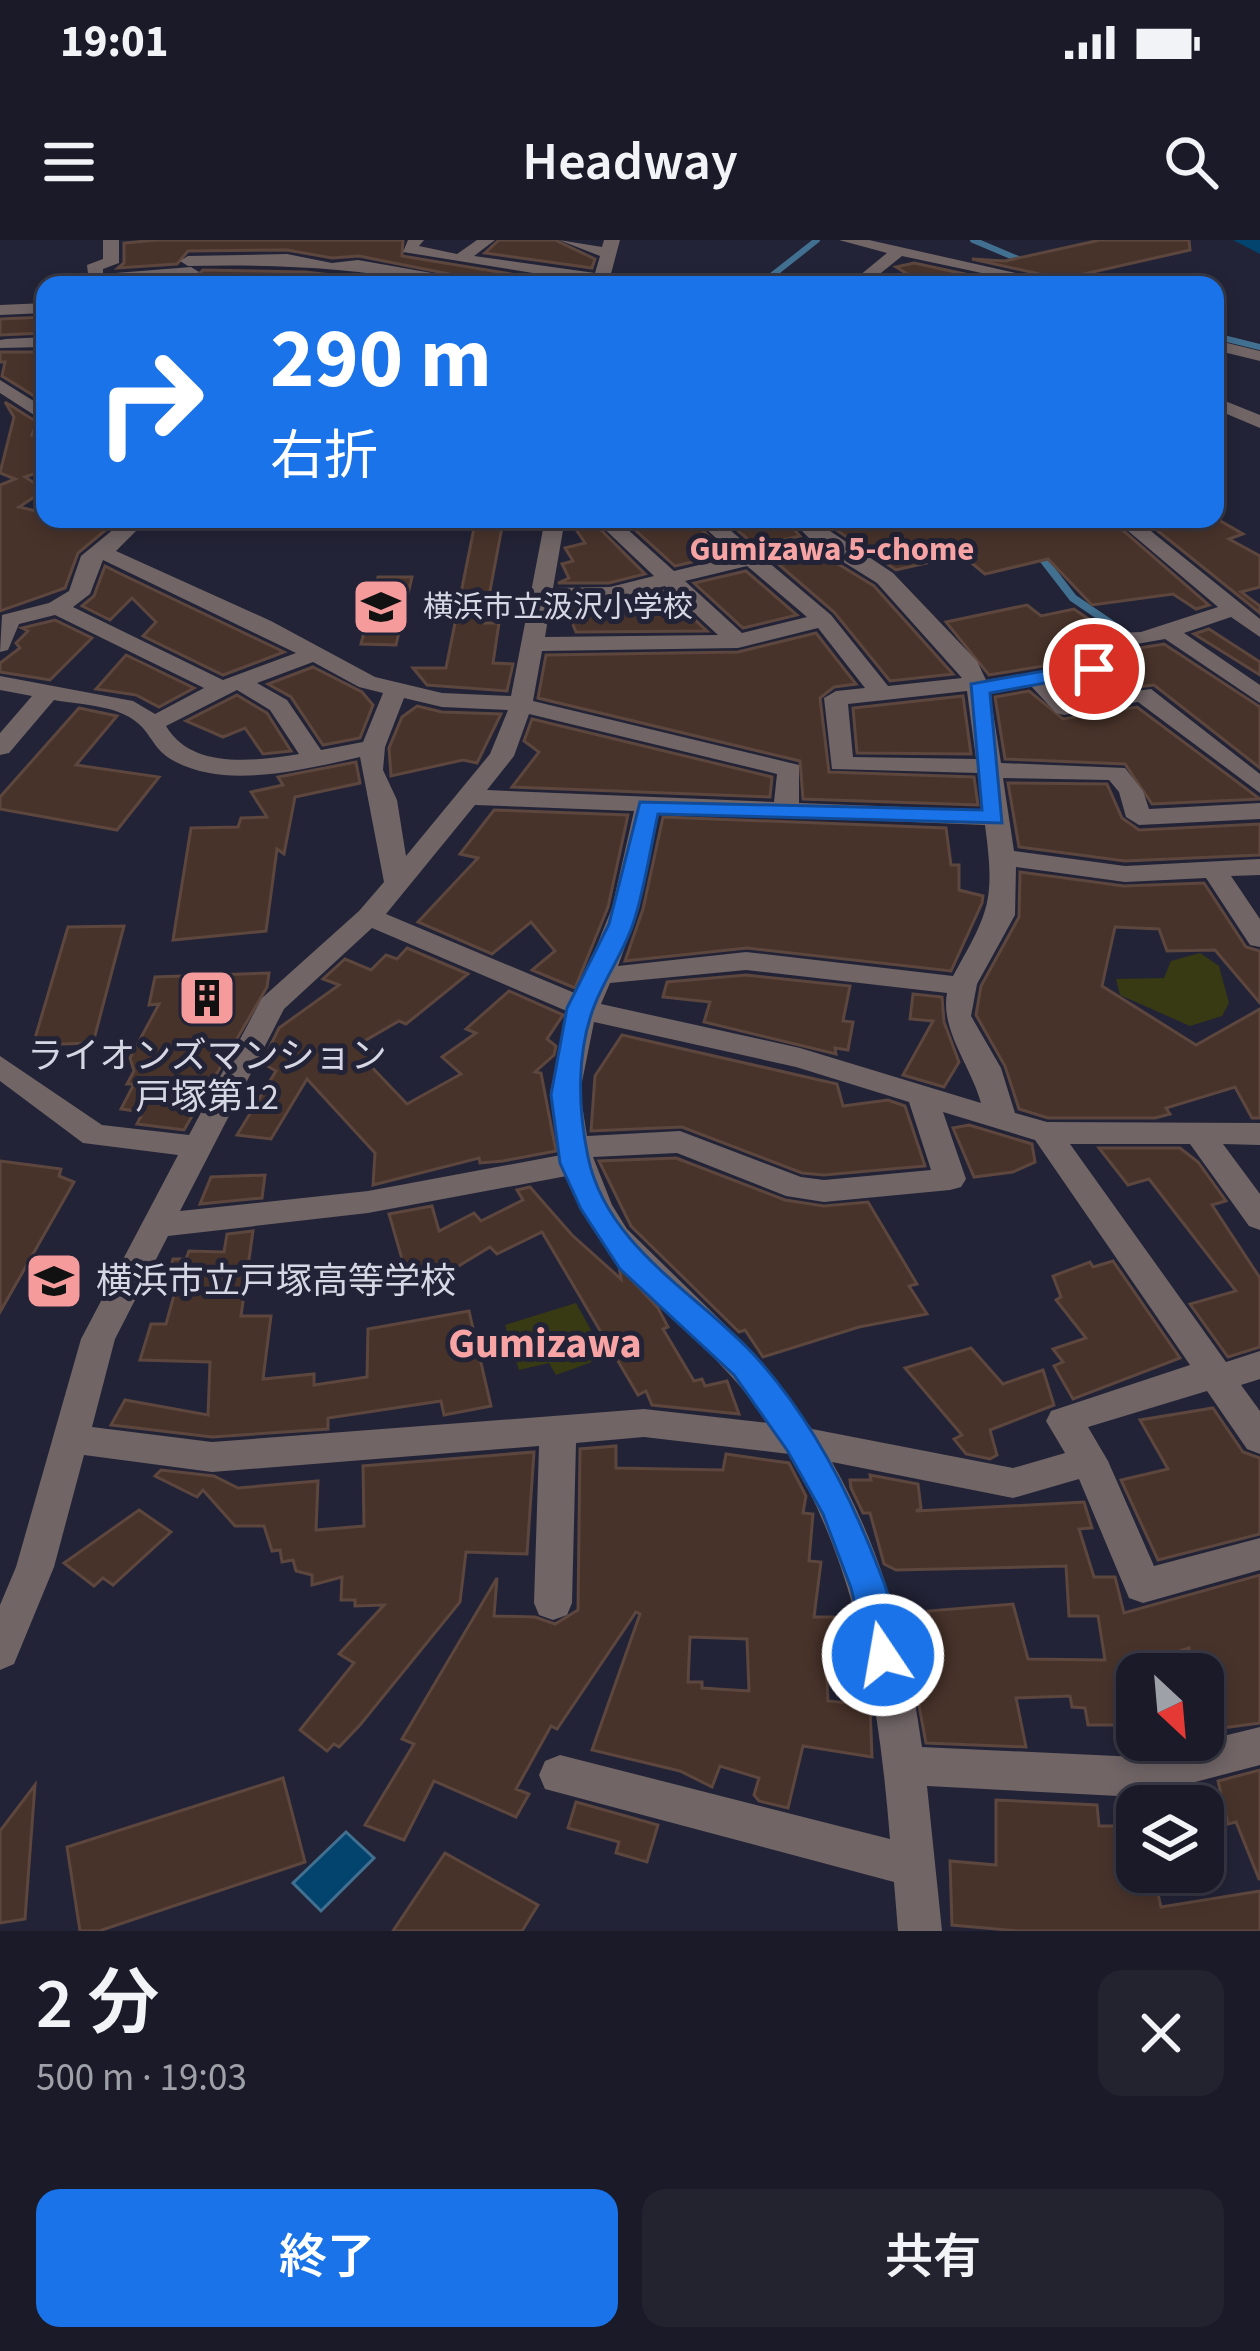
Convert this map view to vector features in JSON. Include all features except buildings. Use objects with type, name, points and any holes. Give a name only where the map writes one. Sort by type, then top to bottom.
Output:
[{"type":"street","points":[[95,276],[95,265],[110,263],[111,240]]},
{"type":"street","points":[[182,240],[191,273]]},
{"type":"street","points":[[257,276],[290,260],[298,240]]},
{"type":"street","points":[[460,259],[487,240]]},
{"type":"street","points":[[567,240],[610,247]]},
{"type":"street","points":[[847,240],[990,276]]},
{"type":"street","points":[[405,242],[460,259],[564,276]]},
{"type":"street","points":[[868,276],[896,254]]},
{"type":"street","points":[[159,276],[290,260],[332,268],[358,265],[406,276]]},
{"type":"street","points":[[0,310],[36,308]]},
{"type":"street","points":[[6,344],[36,342]]},
{"type":"street","points":[[1224,347],[1260,356]]},
{"type":"street","points":[[0,385],[36,410]]},
{"type":"street","points":[[1224,406],[1260,422]]},
{"type":"street","points":[[0,1652],[35,1567],[98,1339],[272,1004],[368,916],[502,756],[521,704],[554,528]]},
{"type":"street","points":[[614,528],[738,641]]},
{"type":"street","points":[[715,528],[823,620],[883,695]]},
{"type":"street","points":[[810,528],[885,578],[952,643],[978,686],[994,818],[1004,857],[1001,915],[962,986],[957,1016],[986,1068],[1001,1120]]},
{"type":"street","points":[[1135,528],[1260,630]]},
{"type":"street","points":[[0,645],[10,620],[57,608],[79,594],[88,560],[113,536],[317,653],[395,692],[521,704],[790,770],[784,813]]},
{"type":"street","points":[[543,595],[610,592],[824,541]]},
{"type":"street","points":[[1260,595],[1169,632],[1125,638],[1094,669],[1039,681],[836,698],[841,764],[1116,773],[1131,791],[1139,817],[1260,811]]},
{"type":"street","points":[[57,608],[279,705],[314,759]]},
{"type":"street","points":[[534,644],[738,641],[823,620]]},
{"type":"street","points":[[1169,632],[1260,697]]},
{"type":"street","points":[[153,724],[231,685],[317,653]]},
{"type":"street","points":[[1039,681],[1064,708],[1143,694],[1260,786]]},
{"type":"street","points":[[0,682],[133,708],[186,759],[263,767],[374,747]]},
{"type":"street","points":[[0,748],[48,692]]},
{"type":"street","points":[[395,692],[370,770],[384,800],[397,884]]},
{"type":"street","points":[[472,797],[994,818]]},
{"type":"street","points":[[648,807],[621,924],[580,1008],[565,1095],[574,1155],[596,1209],[631,1261],[745,1366],[799,1441],[839,1510],[868,1588],[906,1766],[920,1931]]},
{"type":"street","points":[[1004,857],[1125,874],[1260,867]]},
{"type":"street","points":[[1214,870],[1260,939]]},
{"type":"street","points":[[368,916],[580,1008],[800,1058],[1046,1133],[1260,1134]]},
{"type":"street","points":[[599,974],[644,976],[746,961],[962,986]]},
{"type":"street","points":[[0,1066],[94,1136],[199,1147]]},
{"type":"street","points":[[155,1226],[368,1202],[574,1155],[680,1142],[797,1188],[824,1191],[950,1180],[923,1099]]},
{"type":"street","points":[[1197,1132],[1260,1218]]},
{"type":"street","points":[[1046,1133],[1260,1439]]},
{"type":"street","points":[[1260,1365],[1220,1378],[1196,1377],[1064,1420],[1090,1461],[1143,1586],[1260,1554]]},
{"type":"street","points":[[71,1439],[212,1457],[644,1423],[799,1441],[1012,1483],[1090,1461]]},
{"type":"street","points":[[553,1604],[558,1429]]},
{"type":"street","points":[[906,1766],[1138,1777],[1260,1746]]},
{"type":"street","points":[[560,1774],[914,1866]]},
{"type":"green space","points":[[1200,953],[1219,966],[1229,1003],[1222,1016],[1190,1026],[1120,995],[1116,979],[1164,978],[1171,961]]},
{"type":"green space","points":[[576,1303],[606,1357],[556,1375],[549,1363],[519,1370],[505,1325]]},
{"type":"water","points":[[346,1832],[374,1858],[321,1911],[293,1883]]},
{"type":"waterway","points":[[771,276],[817,240]]},
{"type":"waterway","points":[[973,240],[1023,261]]},
{"type":"waterway","points":[[1246,240],[1260,246]]},
{"type":"waterway","points":[[1224,338],[1260,347]]},
{"type":"waterway","points":[[1039,554],[1073,598],[1132,638]]},
{"type":"place","name":"横浜市立汲沢小学校","points":[[381,607]]},
{"type":"place","name":"ライオンズマンション 戸塚第12","points":[[207,998]]},
{"type":"place","name":"横浜市立戸塚高等学校","points":[[54,1281]]},
{"type":"district","name":"Gumizawa 5-chome","points":[[832,549]]},
{"type":"district","name":"Gumizawa","points":[[545,1344]]},
{"type":"route","points":[[883,1655],[868,1588],[839,1510],[799,1441],[745,1366],[631,1261],[596,1209],[574,1163],[565,1095],[580,1008],[621,924],[648,807],[994,818],[979,688],[1094,669]]}]
